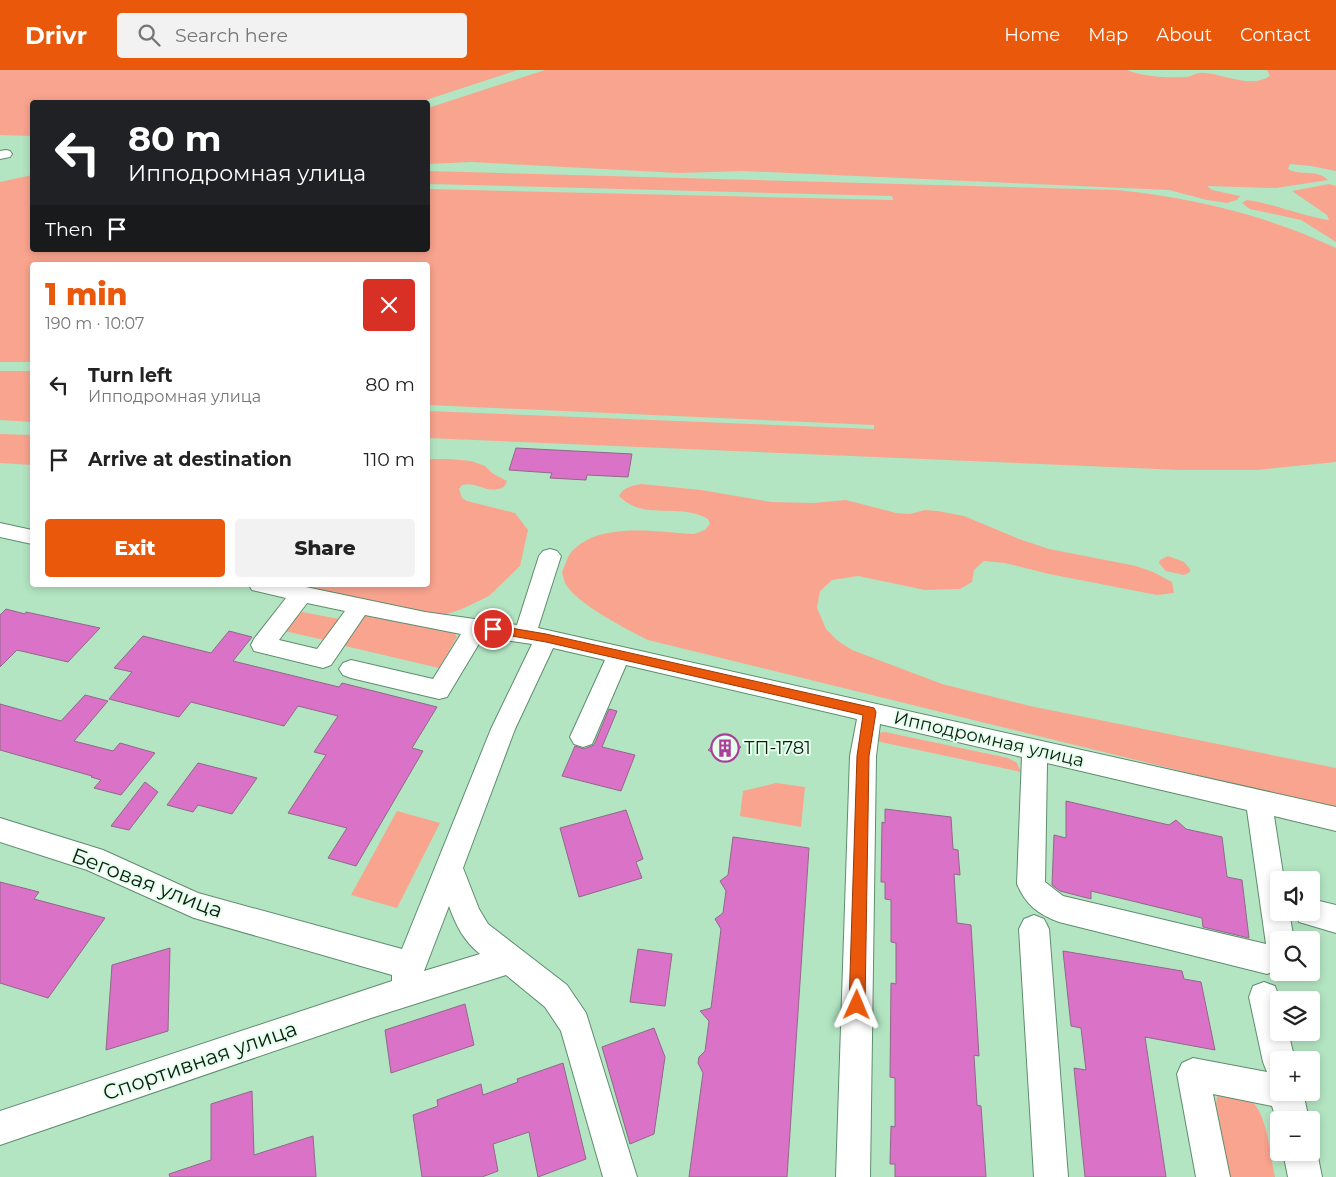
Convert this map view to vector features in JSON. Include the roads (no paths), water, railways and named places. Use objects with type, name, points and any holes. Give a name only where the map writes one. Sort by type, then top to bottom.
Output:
[{"type":"street","points":[[0,530],[30,536]]},
{"type":"street","points":[[405,979],[503,729],[535,636],[550,556]]},
{"type":"street","name":"Ипподромная улица","points":[[269,587],[425,620],[535,636],[619,654],[1336,819]]},
{"type":"street","points":[[302,594],[262,645],[323,659],[360,606]]},
{"type":"street","points":[[351,669],[439,690],[477,627]]},
{"type":"street","points":[[583,737],[619,654]]},
{"type":"street","points":[[853,1177],[863,756],[870,712]]},
{"type":"street","points":[[1035,750],[1031,884],[1035,893],[1045,902],[1059,909],[1267,959],[1270,958]]},
{"type":"street","points":[[1259,802],[1270,871]]},
{"type":"street","name":"Беговая улица","points":[[0,830],[93,859],[194,905],[405,979]]},
{"type":"street","points":[[449,868],[467,917],[478,934],[556,996],[575,1024],[620,1177]]},
{"type":"street","points":[[1320,915],[1336,919]]},
{"type":"street","points":[[1034,929],[1051,1177]]},
{"type":"street","name":"Спортивная улица","points":[[0,1128],[405,979],[509,960]]},
{"type":"street","points":[[1264,997],[1276,1051]]},
{"type":"street","points":[[1212,1177],[1193,1074],[1270,1089]]},
{"type":"street","points":[[1302,1161],[1305,1177]]},
{"type":"place","name":"ТП-1781","points":[[725,748]]}]
